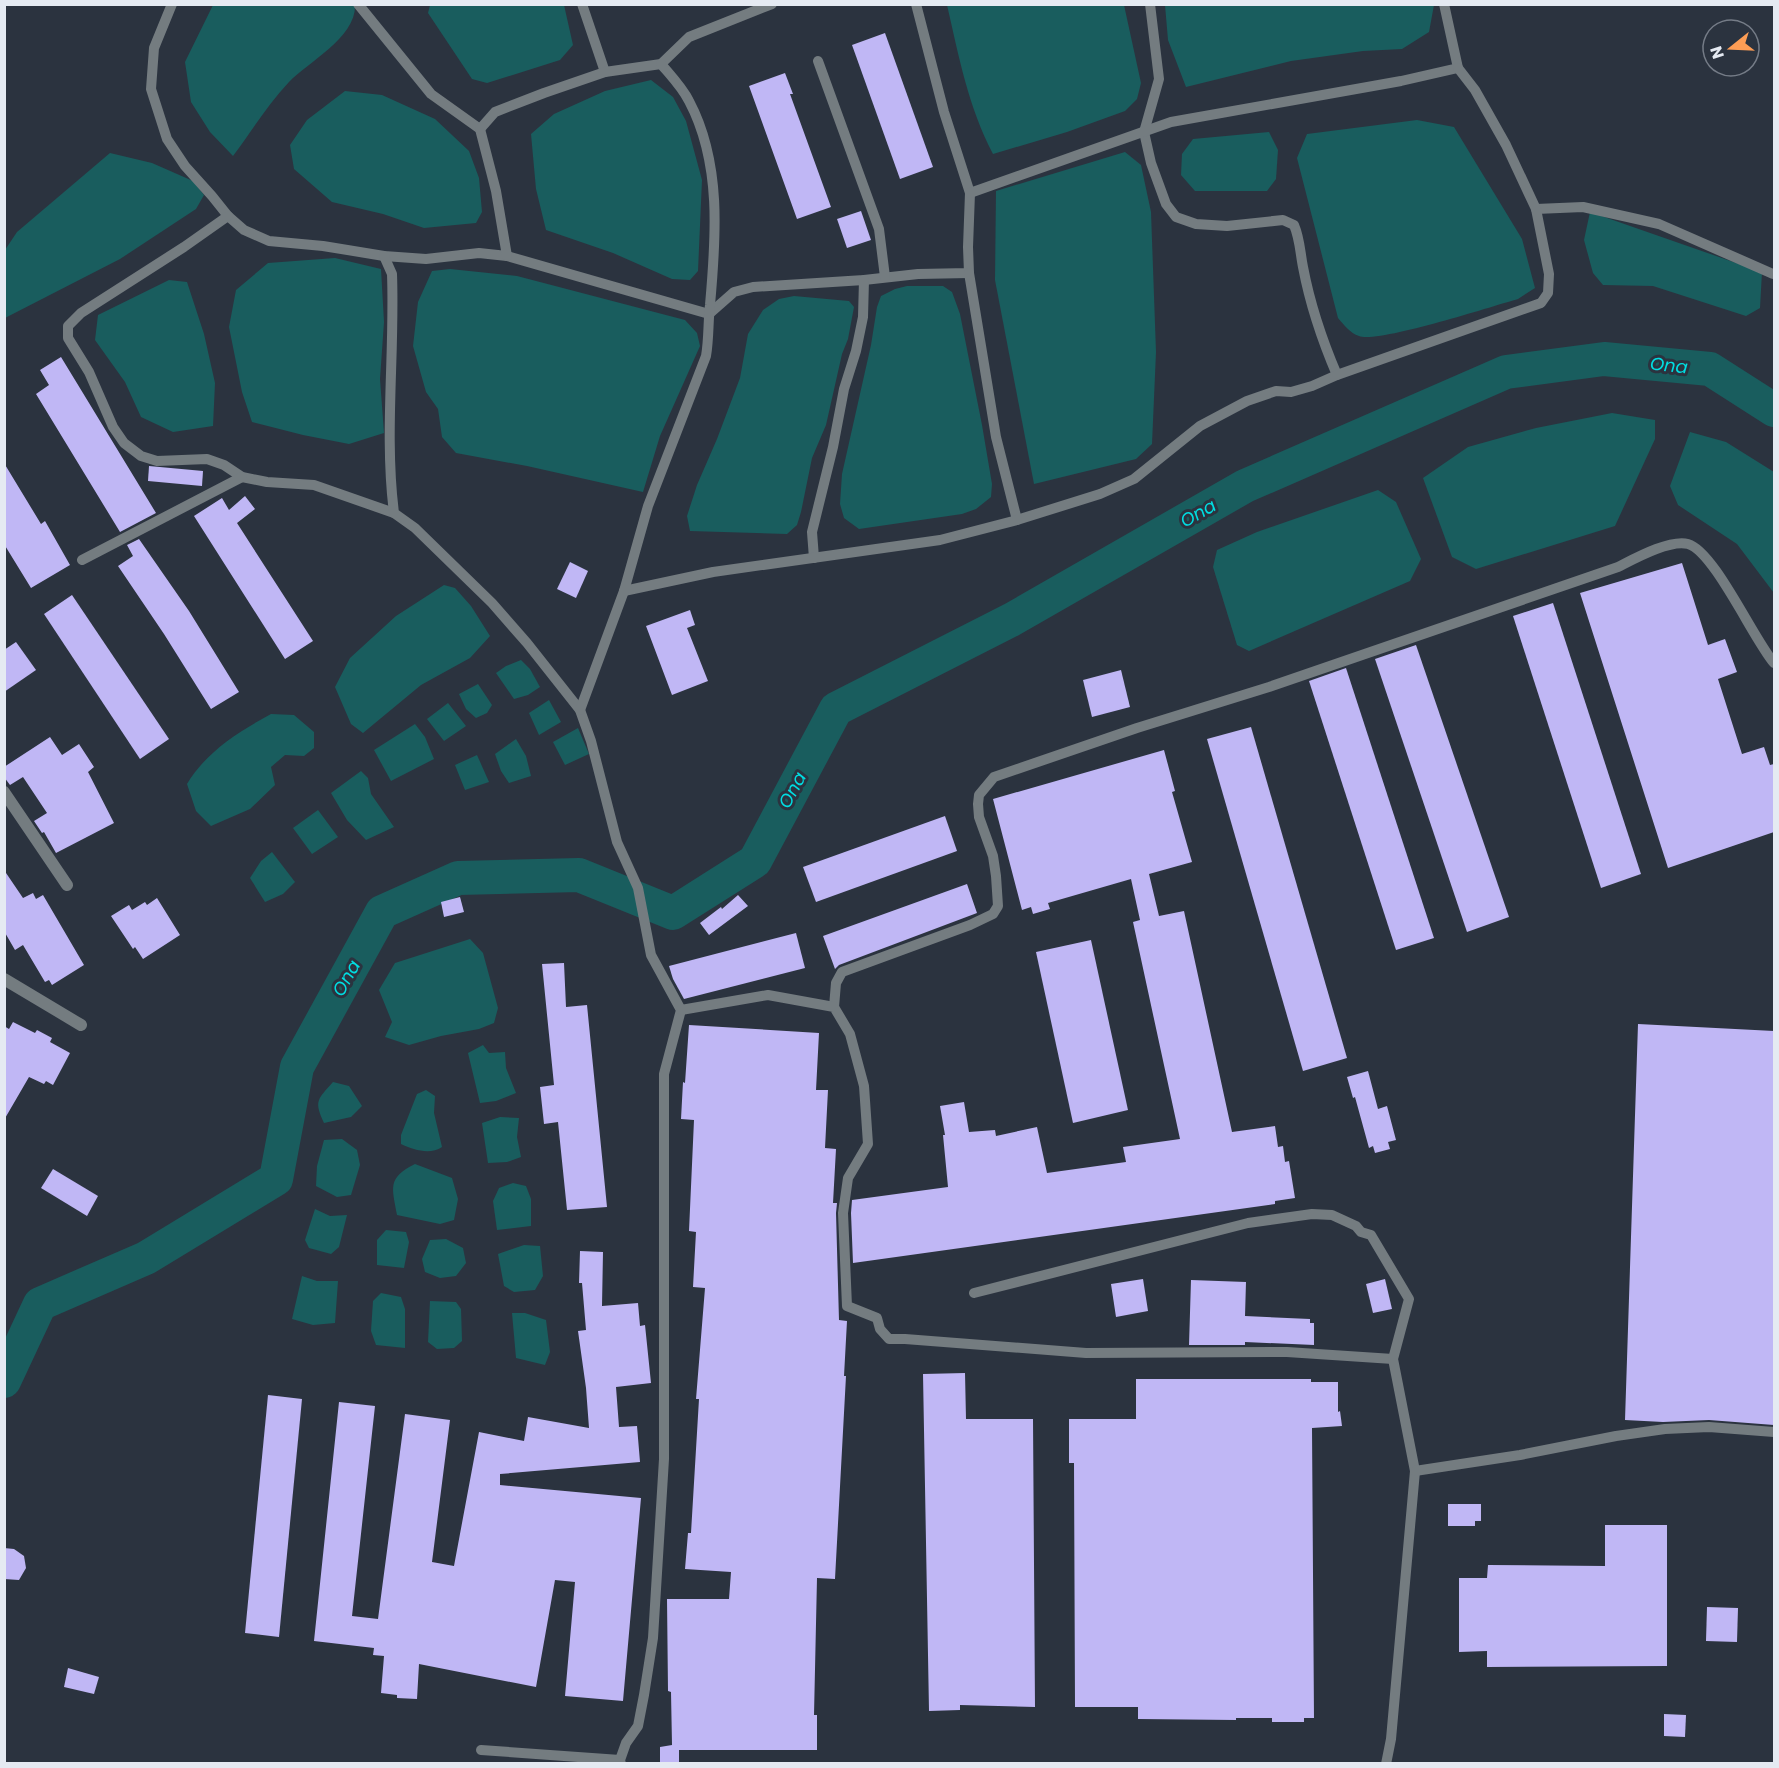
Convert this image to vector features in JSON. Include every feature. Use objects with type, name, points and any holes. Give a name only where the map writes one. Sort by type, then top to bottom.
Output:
[{"type":"street","points":[[4,792],[67,885]]},
{"type":"street","points":[[4,979],[81,1024]]},
{"type":"lane","points":[[172,4],[154,48],[151,89],[167,139],[184,166],[228,216],[244,230],[269,242],[323,246],[384,256],[426,259],[480,253],[507,256],[709,314]]},
{"type":"lane","points":[[358,4],[431,94],[480,129],[496,191],[507,256]]},
{"type":"lane","points":[[582,4],[605,72]]},
{"type":"lane","points":[[480,129],[488,118],[504,108],[605,72],[661,64],[689,37],[772,4]]},
{"type":"lane","points":[[916,4],[944,112],[970,193],[969,273],[996,437],[1017,520]]},
{"type":"lane","points":[[1150,4],[1159,79],[1144,132],[1151,164],[1166,204],[1176,217],[1196,224],[1227,226],[1283,220],[1294,225],[1299,236],[1302,266],[1323,343],[1337,375]]},
{"type":"lane","points":[[624,591],[713,572],[940,540],[1017,520],[1100,494],[1134,479],[1200,426],[1247,401],[1276,391],[1290,392],[1312,386],[1540,303],[1548,293],[1550,274],[1536,209],[1506,145],[1475,90],[1458,68],[1444,4]]},
{"type":"lane","points":[[818,60],[879,229],[885,277]]},
{"type":"lane","points":[[580,710],[624,591],[648,506],[706,356],[709,336],[715,242],[713,178],[704,137],[689,102],[661,64]]},
{"type":"lane","points":[[970,193],[1171,122],[1401,81],[1458,68]]},
{"type":"lane","points":[[1536,209],[1583,207],[1659,224],[1773,274]]},
{"type":"lane","points":[[228,216],[184,248],[81,312],[68,326],[68,338],[88,372],[113,427],[124,442],[141,456],[157,461],[207,459],[224,465],[242,477],[267,482],[314,485],[394,513],[415,528],[492,603],[528,643],[580,710],[591,741],[616,842],[638,888],[651,955],[681,1010],[664,1074],[664,1459],[653,1638],[638,1726],[626,1743],[620,1762],[481,1750]]},
{"type":"lane","points":[[384,256],[392,274],[393,285],[390,440],[394,513]]},
{"type":"lane","points":[[709,314],[734,292],[753,287],[918,274],[969,273]]},
{"type":"lane","points":[[814,558],[812,532],[833,447],[844,389],[856,351],[862,317],[864,280]]},
{"type":"lane","points":[[82,560],[242,477]]},
{"type":"lane","points":[[1393,1359],[1287,1352],[1086,1353],[889,1339],[880,1329],[877,1318],[847,1306],[843,1213],[848,1178],[868,1144],[862,1076],[850,1034],[834,1006],[836,983],[842,972],[970,925],[993,914],[998,906],[996,876],[993,856],[979,817],[978,804],[979,795],[994,777],[1137,728],[1269,687],[1618,567],[1672,544],[1688,544],[1699,551],[1714,568],[1774,663]]},
{"type":"lane","points":[[681,1010],[768,995],[834,1006]]},
{"type":"lane","points":[[974,1293],[1248,1223],[1312,1214],[1332,1215],[1356,1226],[1360,1232],[1371,1235],[1409,1299],[1393,1359],[1415,1471],[1386,1764]]},
{"type":"lane","points":[[1415,1471],[1665,1429],[1709,1426],[1774,1432]]},
{"type":"shaded area","points":[[355,4],[354,16],[340,38],[289,82],[233,156],[210,132],[191,102],[185,62],[213,5]]},
{"type":"shaded area","points":[[1165,4],[1434,5],[1429,32],[1402,49],[1363,51],[1291,61],[1186,87],[1168,40]]},
{"type":"shaded area","points":[[430,5],[564,5],[573,45],[560,60],[487,83],[472,79],[428,13]]},
{"type":"shaded area","points":[[947,5],[1124,5],[1141,83],[1137,99],[1125,111],[1067,132],[993,154],[971,99]]},
{"type":"shaded area","points":[[651,80],[673,97],[686,121],[702,180],[698,271],[690,280],[672,279],[613,253],[546,230],[536,189],[531,134],[554,114],[605,91]]},
{"type":"shaded area","points":[[345,91],[382,95],[435,119],[469,151],[479,178],[482,212],[476,223],[424,228],[383,214],[332,202],[294,169],[290,145],[307,120]]},
{"type":"shaded area","points":[[1417,120],[1454,127],[1522,239],[1535,288],[1518,299],[1436,323],[1388,335],[1359,336],[1350,331],[1338,318],[1297,158],[1307,134]]},
{"type":"shaded area","points":[[1269,132],[1278,150],[1276,179],[1267,191],[1195,191],[1181,175],[1182,154],[1193,139]]},
{"type":"shaded area","points":[[1125,152],[1141,165],[1151,212],[1156,352],[1152,444],[1136,459],[1034,484],[995,280],[996,191]]},
{"type":"shaded area","points":[[110,153],[152,163],[193,181],[204,195],[196,209],[120,259],[5,318],[5,250],[17,232]]},
{"type":"shaded area","points":[[1590,212],[1762,272],[1760,308],[1746,316],[1653,286],[1603,285],[1593,273],[1584,240]]},
{"type":"shaded area","points":[[335,258],[381,269],[384,322],[380,379],[384,433],[349,444],[252,422],[242,392],[229,327],[236,290],[268,263]]},
{"type":"shaded area","points":[[450,269],[517,276],[685,320],[697,333],[700,346],[660,436],[643,492],[456,453],[442,437],[438,409],[426,392],[413,346],[418,302],[432,271]]},
{"type":"shaded area","points":[[169,280],[187,282],[204,334],[215,383],[213,426],[173,432],[141,417],[125,382],[95,340],[98,315]]},
{"type":"shaded area","points":[[907,286],[943,286],[952,292],[960,314],[982,425],[992,484],[991,497],[976,509],[962,514],[859,529],[844,518],[840,504],[842,474],[871,345],[877,307],[881,296]]},
{"type":"shaded area","points":[[794,296],[849,301],[854,307],[826,425],[812,458],[797,525],[787,534],[690,531],[687,516],[740,378],[748,334],[763,310],[779,299]]},
{"type":"shaded area","points":[[1612,413],[1655,420],[1655,439],[1615,526],[1476,569],[1452,557],[1423,478],[1468,447],[1536,428]]},
{"type":"shaded area","points":[[1690,432],[1726,442],[1774,472],[1774,593],[1737,544],[1678,505],[1670,486]]},
{"type":"shaded area","points":[[1378,490],[1396,502],[1421,559],[1410,581],[1249,651],[1237,645],[1213,567],[1217,550],[1257,532]]},
{"type":"shaded area","points":[[444,585],[455,588],[471,606],[490,636],[470,658],[421,685],[363,733],[351,724],[335,687],[350,658],[396,616]]},
{"type":"shaded area","points":[[521,660],[530,669],[540,687],[528,695],[514,699],[496,673]]},
{"type":"shaded area","points":[[478,684],[492,705],[487,713],[476,718],[466,709],[459,694]]},
{"type":"shaded area","points":[[549,700],[561,722],[539,735],[529,713]]},
{"type":"shaded area","points":[[448,703],[466,726],[444,741],[427,719]]},
{"type":"shaded area","points":[[271,714],[294,715],[314,732],[314,748],[304,756],[285,755],[271,767],[275,785],[250,809],[211,826],[196,811],[187,784],[213,753]]},
{"type":"shaded area","points":[[415,724],[425,737],[434,759],[391,781],[374,750]]},
{"type":"shaded area","points":[[578,728],[589,754],[565,765],[553,742]]},
{"type":"shaded area","points":[[516,739],[526,756],[531,776],[509,783],[501,771],[495,754]]},
{"type":"shaded area","points":[[477,755],[489,782],[465,790],[455,765]]},
{"type":"shaded area","points":[[361,771],[368,778],[371,794],[394,827],[366,840],[347,820],[331,793]]},
{"type":"shaded area","points":[[318,810],[338,837],[312,854],[293,828]]},
{"type":"shaded area","points":[[272,852],[295,882],[283,894],[265,902],[250,878],[261,861]]},
{"type":"shaded area","points":[[470,939],[483,953],[498,1008],[494,1023],[479,1029],[409,1045],[385,1037],[392,1022],[379,990],[395,963]]},
{"type":"shaded area","points":[[483,1045],[489,1053],[505,1052],[506,1068],[516,1093],[496,1101],[480,1103],[468,1053]]},
{"type":"shaded area","points":[[333,1082],[349,1086],[362,1106],[351,1117],[324,1123],[318,1105],[320,1097]]},
{"type":"shaded area","points":[[426,1090],[435,1096],[434,1113],[442,1147],[432,1151],[417,1150],[401,1144],[401,1135],[417,1094]]},
{"type":"shaded area","points":[[500,1117],[519,1118],[517,1137],[521,1157],[507,1162],[488,1163],[482,1123]]},
{"type":"shaded area","points":[[342,1139],[357,1150],[360,1165],[351,1195],[337,1197],[316,1186],[317,1166],[324,1140]]},
{"type":"shaded area","points":[[415,1164],[452,1178],[458,1199],[454,1220],[440,1224],[397,1215],[394,1184],[400,1174]]},
{"type":"shaded area","points":[[513,1183],[526,1186],[531,1199],[531,1226],[497,1230],[493,1201],[499,1188]]},
{"type":"shaded area","points":[[315,1209],[330,1216],[347,1215],[339,1247],[331,1254],[309,1248],[305,1240]]},
{"type":"shaded area","points":[[386,1230],[406,1232],[409,1242],[404,1268],[377,1265],[377,1240]]},
{"type":"shaded area","points":[[446,1239],[463,1248],[466,1263],[456,1276],[440,1278],[425,1272],[422,1259],[430,1240]]},
{"type":"shaded area","points":[[524,1245],[540,1246],[543,1276],[535,1290],[514,1292],[504,1286],[498,1254]]},
{"type":"shaded area","points":[[302,1276],[317,1281],[338,1281],[335,1323],[313,1325],[292,1319]]},
{"type":"shaded area","points":[[381,1293],[401,1297],[405,1309],[405,1348],[376,1345],[371,1331],[373,1301]]},
{"type":"shaded area","points":[[430,1301],[456,1302],[461,1309],[462,1341],[454,1348],[437,1349],[428,1342]]},
{"type":"shaded area","points":[[512,1313],[525,1313],[546,1320],[550,1352],[545,1365],[516,1358]]},
{"type":"building","points":[[885,33],[933,167],[900,179],[852,45]]},
{"type":"building","points":[[785,73],[793,94],[790,94],[831,207],[797,219],[749,86]]},
{"type":"building","points":[[861,211],[871,240],[847,248],[837,219]]},
{"type":"building","points":[[61,357],[156,513],[120,532],[36,394],[49,385],[40,370]]},
{"type":"building","points":[[4,463],[41,524],[45,521],[70,565],[31,588],[4,544]]},
{"type":"building","points":[[149,466],[203,471],[202,486],[148,481]]},
{"type":"building","points":[[245,496],[255,509],[237,523],[313,641],[285,659],[194,516],[222,498],[229,510]]},
{"type":"building","points":[[139,539],[189,611],[239,692],[211,709],[118,566],[133,556],[127,545]]},
{"type":"building","points":[[570,562],[588,571],[576,598],[557,589]]},
{"type":"building","points":[[1682,563],[1708,645],[1725,639],[1737,672],[1718,679],[1742,754],[1764,747],[1770,765],[1774,764],[1774,832],[1668,868],[1580,593]]},
{"type":"building","points":[[72,595],[169,739],[140,759],[44,614]]},
{"type":"building","points":[[1553,603],[1641,874],[1601,888],[1513,616]]},
{"type":"building","points":[[690,610],[695,625],[687,628],[708,681],[672,695],[646,626]]},
{"type":"building","points":[[16,642],[36,670],[4,692],[4,650]]},
{"type":"building","points":[[1416,645],[1509,917],[1467,932],[1375,659]]},
{"type":"building","points":[[1346,668],[1434,938],[1396,950],[1309,681]]},
{"type":"building","points":[[1121,670],[1130,707],[1092,717],[1083,680]]},
{"type":"building","points":[[1251,727],[1347,1058],[1303,1071],[1207,739]]},
{"type":"building","points":[[50,737],[62,755],[79,744],[94,767],[88,772],[114,823],[56,853],[44,832],[42,833],[34,821],[47,813],[23,777],[10,785],[4,777],[4,767]]},
{"type":"building","points":[[1164,750],[1175,791],[1172,792],[1192,862],[1149,874],[1159,916],[1184,911],[1232,1132],[1275,1126],[1278,1147],[1283,1146],[1285,1162],[1289,1161],[1295,1198],[1275,1201],[1275,1204],[853,1263],[852,1200],[948,1187],[943,1135],[945,1135],[940,1106],[964,1102],[969,1132],[995,1130],[996,1136],[1037,1127],[1047,1173],[1126,1162],[1123,1147],[1180,1139],[1133,922],[1140,920],[1131,879],[1048,903],[1050,909],[1033,914],[1031,907],[1022,910],[993,799]]},
{"type":"building","points":[[945,816],[957,851],[816,902],[803,867]]},
{"type":"building","points":[[4,870],[23,898],[33,893],[36,899],[43,895],[84,965],[52,985],[49,980],[45,982],[23,945],[15,950],[4,931]]},
{"type":"building","points":[[967,884],[977,913],[839,965],[835,969],[823,936]]},
{"type":"building","points":[[738,895],[748,906],[709,935],[700,923]]},
{"type":"building","points":[[460,897],[464,912],[444,917],[441,902]]},
{"type":"building","points":[[157,898],[180,935],[143,959],[135,947],[133,949],[111,916],[129,905],[132,910],[145,902],[147,905]]},
{"type":"building","points":[[796,933],[805,968],[684,999],[673,979],[669,966]]},
{"type":"building","points":[[1091,940],[1128,1110],[1073,1123],[1036,952]]},
{"type":"building","points":[[564,963],[566,1007],[587,1005],[607,1207],[567,1210],[558,1122],[544,1124],[540,1087],[554,1085],[542,964]]},
{"type":"building","points":[[13,1022],[35,1033],[37,1030],[52,1038],[50,1042],[70,1053],[53,1085],[46,1081],[44,1084],[29,1077],[4,1120],[4,1026],[9,1029]]},
{"type":"building","points":[[1638,1024],[1774,1031],[1774,1425],[1709,1420],[1663,1422],[1625,1420]]},
{"type":"building","points":[[689,1025],[819,1033],[816,1090],[828,1090],[825,1148],[836,1149],[833,1203],[837,1203],[839,1320],[847,1321],[844,1376],[846,1376],[835,1579],[817,1578],[814,1715],[817,1715],[817,1750],[679,1750],[679,1764],[660,1764],[660,1747],[672,1745],[671,1692],[668,1691],[667,1599],[729,1599],[731,1572],[685,1569],[688,1533],[691,1533],[699,1399],[696,1399],[705,1288],[693,1287],[696,1232],[689,1231],[694,1120],[681,1119]]},
{"type":"building","points":[[1368,1071],[1378,1109],[1387,1106],[1396,1140],[1388,1142],[1390,1149],[1375,1153],[1373,1146],[1369,1148],[1347,1077]]},
{"type":"building","points":[[53,1169],[98,1196],[87,1216],[41,1188]]},
{"type":"building","points":[[580,1251],[603,1252],[602,1306],[638,1303],[640,1326],[645,1325],[651,1383],[616,1387],[619,1427],[637,1426],[640,1462],[500,1474],[500,1485],[641,1498],[623,1701],[565,1696],[575,1582],[555,1580],[536,1687],[419,1664],[417,1699],[397,1698],[397,1695],[381,1693],[384,1656],[373,1655],[374,1648],[314,1641],[339,1402],[375,1406],[352,1616],[378,1619],[405,1414],[450,1420],[432,1562],[454,1566],[479,1432],[524,1441],[528,1417],[589,1428],[578,1331],[586,1330],[582,1283],[579,1283]]},
{"type":"building","points":[[1143,1279],[1148,1311],[1116,1317],[1111,1284]]},
{"type":"building","points":[[1385,1279],[1392,1309],[1373,1313],[1366,1284]]},
{"type":"building","points":[[1191,1280],[1246,1282],[1245,1316],[1310,1319],[1310,1323],[1314,1323],[1314,1345],[1245,1342],[1245,1345],[1189,1345]]},
{"type":"building","points":[[965,1373],[966,1419],[1033,1419],[1035,1707],[960,1705],[960,1710],[929,1711],[923,1374]]},
{"type":"building","points":[[1136,1379],[1311,1379],[1311,1382],[1338,1382],[1338,1412],[1340,1411],[1342,1426],[1312,1428],[1314,1718],[1304,1718],[1304,1722],[1272,1722],[1272,1718],[1138,1719],[1138,1707],[1075,1707],[1074,1463],[1069,1463],[1069,1419],[1136,1419]]},
{"type":"building","points":[[268,1395],[302,1399],[279,1637],[245,1633]]},
{"type":"building","points":[[1448,1504],[1481,1504],[1481,1521],[1475,1521],[1475,1526],[1448,1526]]},
{"type":"building","points":[[1605,1525],[1667,1525],[1667,1666],[1487,1667],[1487,1651],[1459,1652],[1459,1578],[1487,1578],[1488,1565],[1605,1566]]},
{"type":"building","points":[[4,1548],[14,1549],[24,1556],[26,1568],[19,1580],[4,1579]]},
{"type":"building","points":[[1707,1607],[1738,1608],[1737,1642],[1706,1641]]},
{"type":"building","points":[[68,1668],[99,1677],[94,1694],[64,1687]]},
{"type":"building","points":[[1664,1714],[1686,1715],[1685,1737],[1664,1736]]},
{"type":"waterway","name":"Ona","points":[[4,1381],[40,1304],[146,1258],[276,1179],[297,1067],[382,912],[458,878],[579,875],[673,913],[755,861],[836,709],[1011,620],[1245,486],[1506,372],[1604,359],[1710,369],[1774,410]]}]
